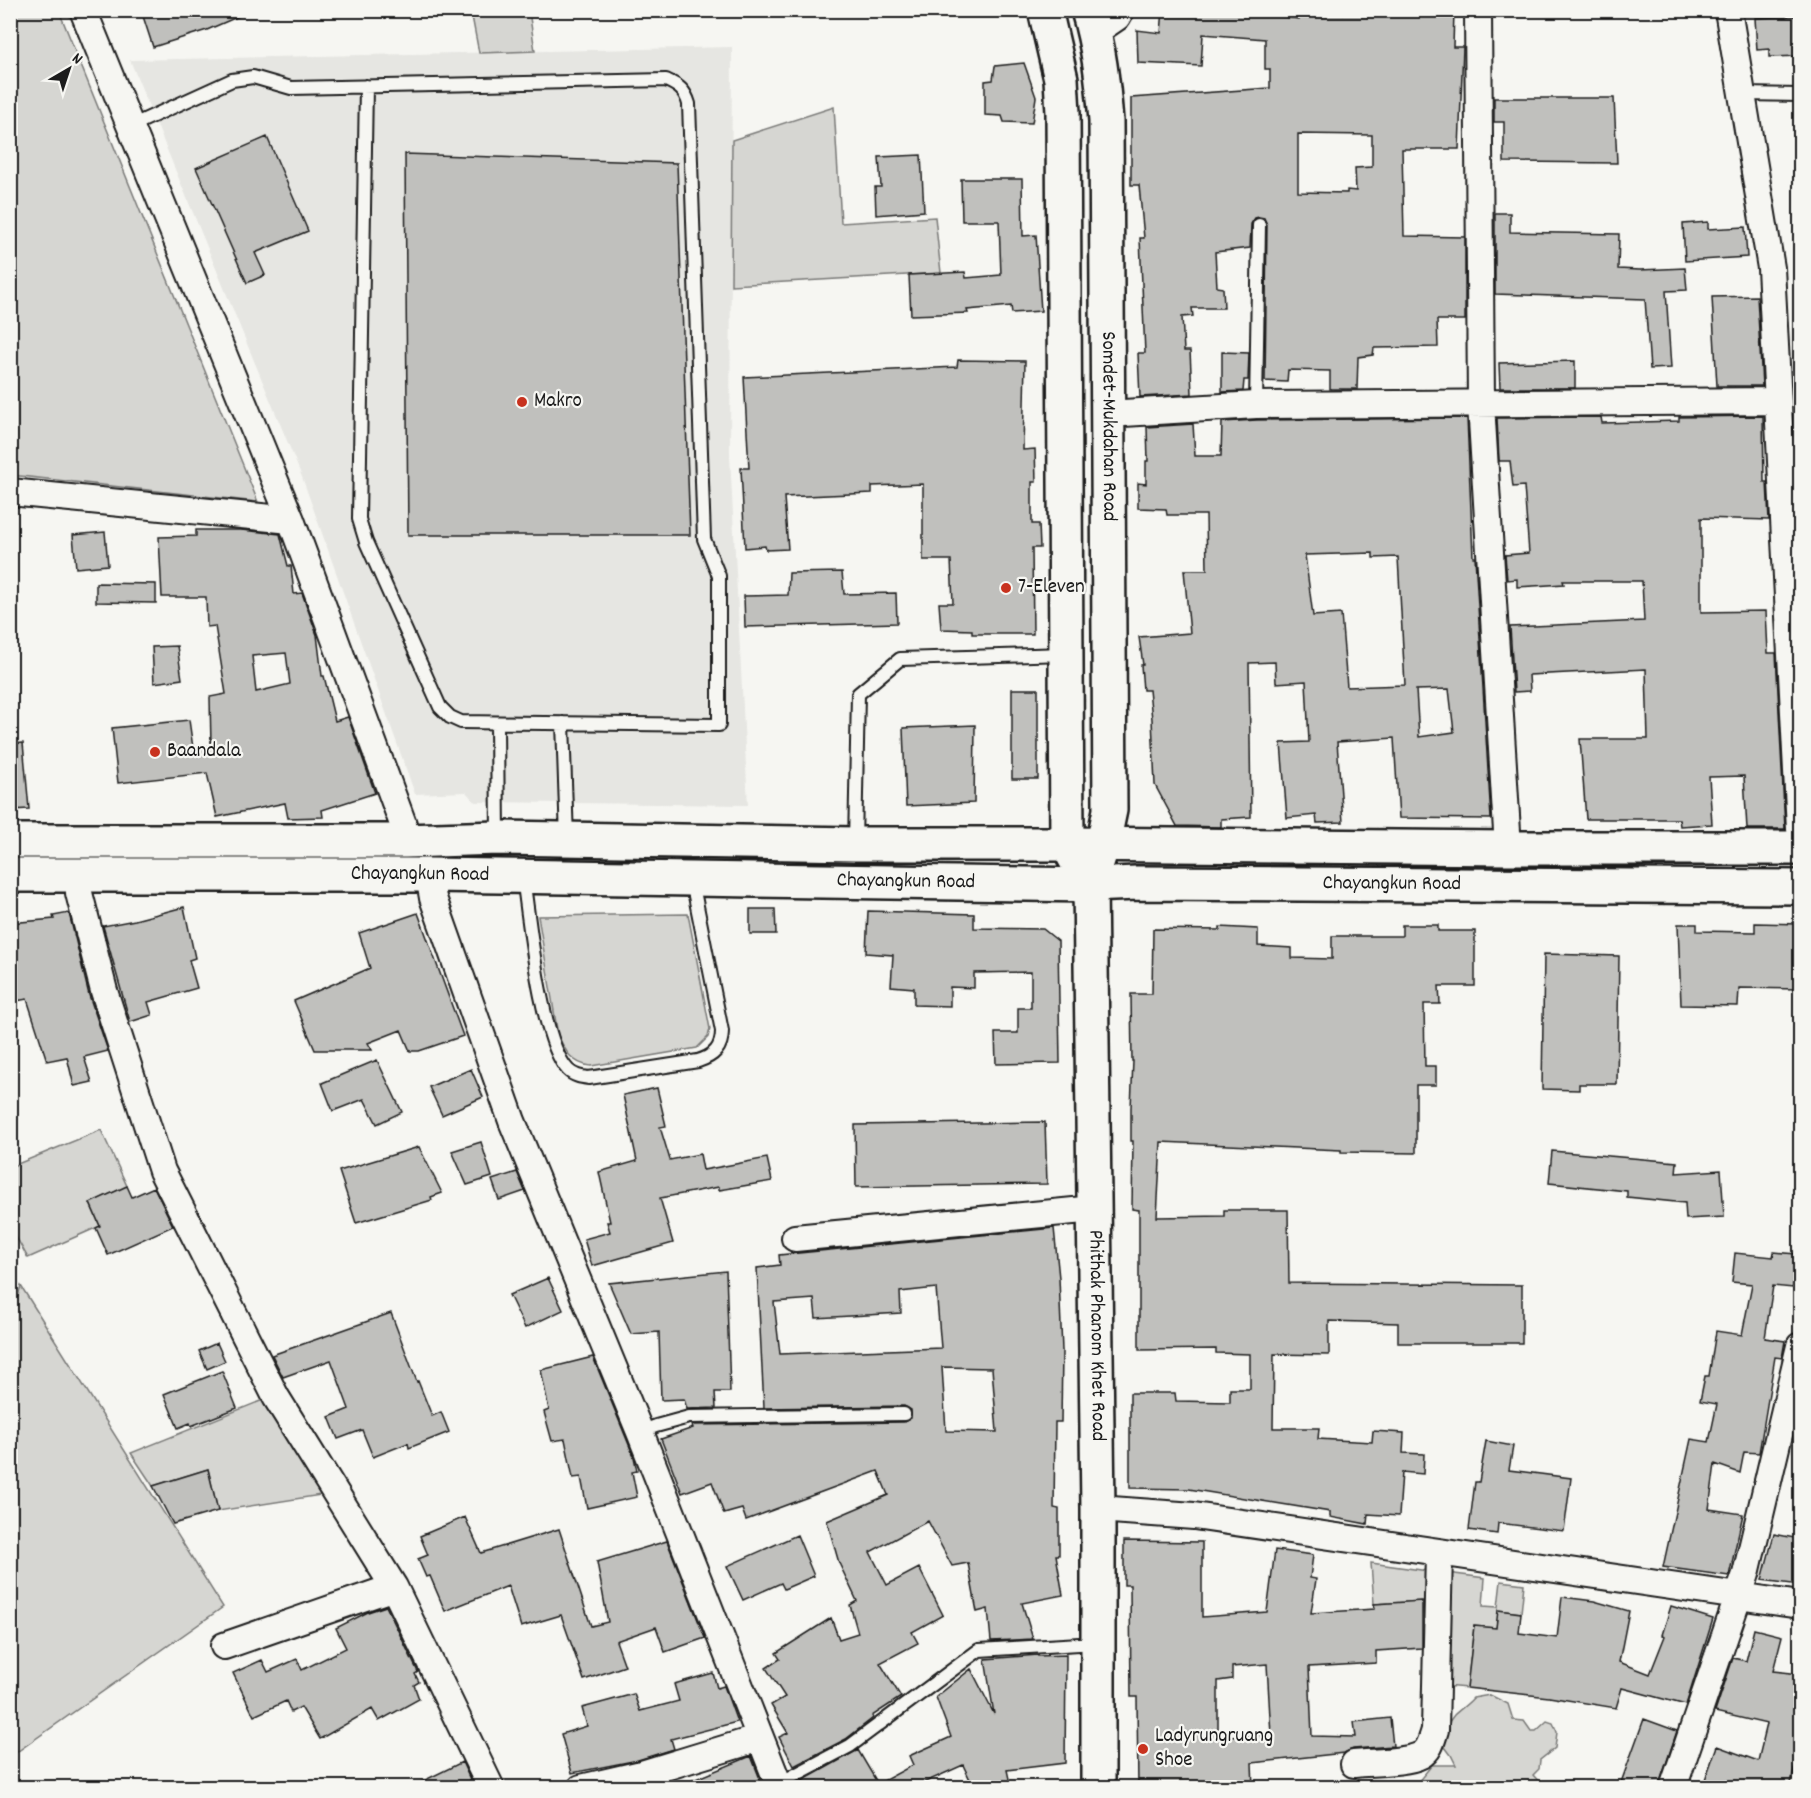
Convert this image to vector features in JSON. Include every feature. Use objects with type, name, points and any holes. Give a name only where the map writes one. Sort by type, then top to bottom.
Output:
[{"type":"main road","name":"Somdet-Mukdahan Road","points":[[1045,10],[1059,69],[1063,113],[1067,844]]},
{"type":"main road","name":"Somdet-Mukdahan Road","points":[[1090,885],[1103,844],[1110,810],[1106,121],[1103,77],[1092,21]]},
{"type":"main road","name":"Chayangkun Road","points":[[10,841],[405,841],[498,838],[855,844],[1800,848]]},
{"type":"main road","points":[[1067,844],[1090,885]]},
{"type":"main road","name":"Chayangkun Road","points":[[10,875],[429,875],[1090,885],[1137,883],[1800,887]]},
{"type":"main road","name":"Phithak Phanom Khet Road","points":[[1090,885],[1098,1509],[1098,1788]]},
{"type":"street","points":[[83,10],[291,520],[403,824],[405,841]]},
{"type":"street","points":[[1092,21],[1117,17],[1121,10]]},
{"type":"street","points":[[1479,10],[1481,404],[1508,848]]},
{"type":"street","points":[[1728,10],[1771,268],[1800,829]]},
{"type":"street","points":[[1107,414],[1256,405],[1778,401]]},
{"type":"street","points":[[10,492],[291,520]]},
{"type":"street","points":[[80,874],[79,893],[104,991],[162,1171],[276,1397],[394,1587],[492,1788]]},
{"type":"street","points":[[429,875],[433,898],[512,1120],[640,1432],[779,1786]]},
{"type":"street","points":[[795,1238],[1094,1209]]},
{"type":"street","points":[[1673,1788],[1746,1574],[1800,1346]]},
{"type":"street","points":[[1098,1509],[1194,1516],[1800,1605]]},
{"type":"street","points":[[1354,1764],[1408,1758],[1421,1755],[1429,1747],[1435,1731],[1439,1553]]},
{"type":"street","points":[[224,1646],[394,1587]]},
{"type":"street","points":[[581,1788],[642,1774],[760,1738]]},
{"type":"lane","points":[[131,126],[232,80],[253,77],[291,88],[366,86],[666,80],[678,85],[686,92],[704,539],[719,576],[719,725],[461,722],[450,717],[440,708],[366,542],[359,519],[366,86]]},
{"type":"lane","points":[[1743,94],[1800,95]]},
{"type":"lane","points":[[1256,405],[1259,225]]},
{"type":"lane","points":[[855,844],[858,694],[900,659],[1066,654]]},
{"type":"lane","points":[[497,723],[498,838]]},
{"type":"lane","points":[[563,723],[567,839]]},
{"type":"lane","points":[[523,876],[550,1034],[568,1070],[581,1077],[589,1078],[698,1061],[713,1054],[719,1048],[722,1031],[692,879]]},
{"type":"lane","points":[[640,1432],[689,1418],[904,1414]]},
{"type":"lane","points":[[779,1786],[850,1746],[979,1650],[1098,1643]]},
{"type":"shaded area","points":[[11,10],[59,11],[258,502],[11,475]]},
{"type":"shaded area","points":[[471,11],[529,11],[535,51],[479,53]]},
{"type":"shaded area","name":"Makro","points":[[732,47],[730,456],[748,805],[475,802],[466,792],[415,794],[302,477],[130,60]]},
{"type":"shaded area","points":[[834,107],[841,223],[935,217],[941,273],[731,285],[732,140]]},
{"type":"shaded area","points":[[688,914],[710,1029],[708,1037],[697,1048],[591,1066],[574,1060],[558,1035],[538,916]]},
{"type":"shaded area","points":[[101,1130],[127,1186],[90,1203],[100,1226],[28,1258],[11,1228],[10,1167]]},
{"type":"shaded area","points":[[21,1286],[223,1607],[11,1756],[10,1321]]},
{"type":"shaded area","points":[[263,1400],[321,1495],[218,1511],[208,1469],[153,1486],[131,1453]]},
{"type":"shaded area","points":[[1371,1563],[1428,1571],[1426,1648],[1422,1601],[1374,1604]]},
{"type":"shaded area","points":[[1447,1573],[1485,1578],[1483,1606],[1498,1607],[1501,1581],[1524,1584],[1521,1613],[1499,1610],[1496,1628],[1474,1626],[1467,1688],[1444,1686]]},
{"type":"shaded area","points":[[1490,1695],[1508,1704],[1513,1720],[1524,1721],[1531,1731],[1536,1731],[1547,1721],[1553,1723],[1557,1732],[1555,1748],[1540,1760],[1539,1769],[1533,1775],[1544,1787],[1416,1788],[1417,1783],[1432,1765],[1456,1765],[1442,1743],[1448,1725],[1454,1715],[1473,1698]]},
{"type":"building","points":[[141,10],[253,10],[207,30],[153,47]]},
{"type":"building","points":[[1163,10],[1251,10],[1250,13],[1299,19],[1298,14],[1308,14],[1308,10],[1326,10],[1325,13],[1332,14],[1378,12],[1416,14],[1416,10],[1454,10],[1453,47],[1463,47],[1459,149],[1402,149],[1404,236],[1465,237],[1465,320],[1437,320],[1438,347],[1374,348],[1373,355],[1358,357],[1357,389],[1330,389],[1330,371],[1288,370],[1287,382],[1265,381],[1267,225],[1264,218],[1259,217],[1255,218],[1251,224],[1250,248],[1215,252],[1217,287],[1223,288],[1224,308],[1192,308],[1193,316],[1182,317],[1184,351],[1190,351],[1192,394],[1140,397],[1138,353],[1145,353],[1140,238],[1144,238],[1139,185],[1131,185],[1131,98],[1270,88],[1270,69],[1265,69],[1265,39],[1203,34],[1201,66],[1138,63],[1137,30],[1161,33]],"holes":[[[1298,134],[1372,135],[1372,167],[1355,168],[1356,191],[1347,190],[1347,193],[1298,192]]]},
{"type":"building","points":[[1800,16],[1800,56],[1769,57],[1769,49],[1757,50],[1755,18]]},
{"type":"building","points":[[1024,63],[1036,97],[1032,123],[1004,122],[1002,116],[985,115],[985,81],[993,80],[995,66]]},
{"type":"building","points":[[1494,98],[1614,98],[1617,163],[1504,162],[1504,122],[1494,122]]},
{"type":"building","points":[[267,137],[308,231],[255,253],[265,275],[247,283],[196,168]]},
{"type":"building","points":[[405,154],[677,163],[690,535],[408,535]]},
{"type":"building","points":[[921,155],[924,211],[876,215],[875,187],[881,187],[879,157]]},
{"type":"building","points":[[961,179],[1022,179],[1023,236],[1036,235],[1041,311],[1012,313],[1011,306],[967,310],[968,313],[911,315],[909,275],[965,272],[966,278],[1001,275],[999,221],[962,221]]},
{"type":"building","points":[[1495,213],[1510,213],[1510,232],[1619,234],[1618,269],[1685,268],[1687,290],[1666,291],[1671,368],[1650,369],[1645,299],[1495,294]]},
{"type":"building","points":[[1708,222],[1708,229],[1745,227],[1747,257],[1685,261],[1683,224]]},
{"type":"building","points":[[1757,296],[1762,386],[1717,386],[1712,297]]},
{"type":"building","points":[[1222,352],[1249,353],[1248,380],[1244,380],[1243,391],[1222,392]]},
{"type":"building","points":[[958,360],[1025,361],[1023,450],[1035,449],[1036,482],[1032,482],[1032,524],[1039,524],[1040,548],[1032,548],[1033,634],[972,634],[972,630],[941,629],[939,603],[953,603],[951,560],[923,560],[923,484],[872,486],[872,493],[784,497],[788,549],[766,550],[765,546],[745,548],[741,468],[749,468],[744,377],[957,367]]},
{"type":"building","points":[[1575,361],[1575,388],[1500,388],[1499,363]]},
{"type":"building","points":[[1763,416],[1764,482],[1767,482],[1769,520],[1701,518],[1701,612],[1766,611],[1768,653],[1776,653],[1785,829],[1747,829],[1744,776],[1709,777],[1712,824],[1680,826],[1679,819],[1586,819],[1580,739],[1648,739],[1646,669],[1529,675],[1530,691],[1514,692],[1510,627],[1644,621],[1642,581],[1563,581],[1564,584],[1517,587],[1517,579],[1507,580],[1505,555],[1529,553],[1524,486],[1513,487],[1510,461],[1499,461],[1497,418],[1601,417],[1602,423],[1679,421],[1679,417]]},
{"type":"building","points":[[1467,418],[1473,557],[1475,557],[1491,819],[1399,818],[1394,738],[1337,742],[1343,822],[1317,823],[1316,815],[1287,818],[1281,743],[1309,742],[1306,681],[1276,683],[1275,662],[1249,663],[1251,817],[1221,819],[1221,827],[1177,826],[1155,785],[1149,690],[1143,690],[1141,665],[1143,665],[1139,637],[1190,633],[1184,570],[1207,570],[1206,515],[1167,515],[1166,509],[1138,508],[1138,483],[1146,484],[1147,427],[1193,424],[1195,456],[1221,456],[1222,422]],"holes":[[[1373,553],[1373,558],[1398,557],[1405,685],[1347,687],[1341,614],[1313,616],[1305,555]],[[1449,689],[1454,732],[1419,737],[1416,690]]]},
{"type":"building","points":[[196,530],[241,530],[280,534],[288,566],[291,566],[294,594],[302,593],[317,635],[322,676],[324,676],[335,721],[348,717],[375,793],[322,810],[323,817],[288,818],[285,803],[217,817],[207,773],[118,783],[112,728],[189,720],[193,748],[211,746],[210,697],[226,694],[215,626],[207,627],[206,597],[162,597],[159,537],[196,536]],"holes":[[[286,653],[290,684],[256,692],[252,656]]]},
{"type":"building","points":[[105,532],[108,565],[76,568],[73,535]]},
{"type":"building","points":[[842,572],[844,594],[896,593],[897,623],[745,627],[744,596],[788,595],[789,573]]},
{"type":"building","points":[[96,583],[156,584],[156,603],[96,602]]},
{"type":"building","points":[[177,646],[182,679],[154,683],[152,647]]},
{"type":"building","points":[[1012,689],[1038,689],[1038,779],[1012,779]]},
{"type":"building","points":[[975,725],[974,803],[906,806],[903,728]]},
{"type":"building","points":[[23,743],[29,809],[10,810],[10,744]]},
{"type":"building","points":[[184,907],[195,958],[189,960],[197,988],[148,1002],[152,1015],[130,1022],[103,926]]},
{"type":"building","points":[[750,909],[775,909],[776,934],[750,934]]},
{"type":"building","points":[[868,911],[974,914],[974,928],[1043,929],[1058,941],[1060,1063],[996,1064],[995,1033],[1018,1033],[1018,1008],[1031,1008],[1031,972],[974,973],[974,988],[950,987],[950,1006],[914,1005],[914,988],[891,986],[893,955],[866,953]]},
{"type":"building","points":[[69,913],[89,995],[108,1051],[84,1057],[92,1082],[74,1086],[67,1057],[47,1061],[27,999],[10,1002],[10,923],[54,919],[53,916]]},
{"type":"building","points":[[418,913],[463,1036],[419,1051],[410,1051],[401,1030],[368,1043],[372,1050],[315,1050],[294,1001],[370,968],[359,933]]},
{"type":"building","points":[[1755,923],[1800,924],[1800,989],[1739,988],[1738,1006],[1681,1005],[1678,924],[1697,924],[1697,931],[1755,932]]},
{"type":"building","points":[[1402,925],[1438,925],[1438,931],[1475,931],[1475,986],[1439,986],[1440,1004],[1424,1004],[1425,1066],[1436,1066],[1436,1085],[1416,1085],[1416,1153],[1341,1152],[1341,1150],[1161,1142],[1157,1217],[1224,1216],[1224,1210],[1288,1210],[1289,1283],[1522,1285],[1522,1343],[1398,1343],[1398,1323],[1329,1321],[1329,1355],[1274,1354],[1273,1428],[1319,1428],[1318,1439],[1372,1442],[1373,1431],[1404,1433],[1403,1453],[1424,1454],[1423,1474],[1402,1472],[1399,1516],[1368,1514],[1367,1524],[1330,1517],[1330,1512],[1189,1489],[1130,1488],[1130,1393],[1175,1393],[1176,1401],[1230,1402],[1230,1389],[1250,1389],[1250,1354],[1216,1353],[1216,1349],[1139,1350],[1139,1210],[1132,1209],[1131,994],[1152,994],[1153,929],[1220,930],[1220,927],[1258,929],[1258,946],[1292,948],[1292,958],[1332,959],[1332,936],[1402,936]]},
{"type":"building","points":[[1544,954],[1619,956],[1617,1084],[1579,1084],[1579,1090],[1542,1089]]},
{"type":"building","points":[[377,1060],[402,1112],[377,1124],[364,1099],[333,1111],[322,1083]]},
{"type":"building","points":[[471,1069],[483,1097],[442,1115],[429,1087]]},
{"type":"building","points":[[657,1088],[666,1126],[660,1127],[670,1160],[700,1154],[703,1170],[767,1158],[772,1181],[719,1190],[719,1187],[660,1198],[673,1243],[592,1266],[584,1239],[610,1232],[607,1222],[610,1222],[599,1172],[637,1161],[623,1095]]},
{"type":"building","points":[[1045,1122],[1047,1184],[856,1187],[855,1125]]},
{"type":"building","points":[[481,1142],[492,1177],[467,1185],[452,1151]]},
{"type":"building","points":[[419,1147],[442,1193],[431,1197],[432,1200],[356,1223],[339,1171]]},
{"type":"building","points":[[1552,1151],[1677,1162],[1676,1173],[1721,1170],[1724,1217],[1686,1219],[1685,1203],[1627,1197],[1627,1191],[1549,1183]]},
{"type":"building","points":[[517,1172],[525,1191],[499,1200],[492,1180]]},
{"type":"building","points":[[127,1186],[132,1197],[154,1187],[173,1226],[108,1255],[96,1228],[100,1226],[90,1203]]},
{"type":"building","points":[[1054,1228],[1062,1351],[1061,1422],[1055,1422],[1054,1508],[1059,1509],[1059,1555],[1056,1555],[1063,1595],[1022,1603],[1033,1639],[991,1641],[988,1609],[977,1612],[968,1563],[952,1566],[928,1521],[870,1552],[887,1585],[919,1568],[943,1615],[912,1632],[918,1643],[880,1663],[901,1697],[872,1716],[873,1718],[846,1739],[794,1766],[779,1737],[788,1733],[771,1705],[785,1697],[766,1668],[780,1659],[776,1653],[831,1618],[839,1639],[858,1633],[850,1605],[857,1601],[839,1563],[827,1521],[888,1495],[878,1471],[746,1520],[742,1509],[724,1514],[712,1482],[682,1493],[661,1439],[693,1428],[692,1425],[904,1422],[911,1418],[911,1410],[904,1406],[764,1408],[757,1268],[780,1265],[779,1255]],"holes":[[[936,1288],[941,1348],[780,1354],[774,1302],[814,1299],[816,1318],[901,1313],[900,1292]],[[942,1367],[992,1368],[997,1432],[946,1431]]]},
{"type":"building","points":[[1774,1252],[1796,1254],[1793,1288],[1773,1286],[1765,1338],[1785,1341],[1782,1358],[1775,1357],[1759,1453],[1744,1452],[1740,1473],[1715,1464],[1709,1509],[1743,1514],[1729,1576],[1663,1567],[1691,1439],[1709,1442],[1717,1404],[1700,1401],[1705,1376],[1709,1376],[1716,1331],[1742,1335],[1752,1284],[1732,1282],[1735,1253],[1773,1257]]},
{"type":"building","points":[[726,1271],[730,1392],[715,1392],[716,1408],[687,1409],[684,1399],[661,1400],[659,1332],[631,1334],[609,1283]]},
{"type":"building","points":[[548,1278],[563,1310],[525,1328],[509,1295]]},
{"type":"building","points":[[391,1313],[432,1416],[441,1412],[449,1432],[409,1448],[408,1443],[373,1457],[362,1430],[338,1439],[329,1417],[349,1409],[331,1360],[283,1377],[272,1355]]},
{"type":"building","points":[[217,1343],[225,1361],[207,1369],[199,1351]]},
{"type":"building","points":[[593,1357],[634,1457],[637,1471],[632,1472],[637,1497],[587,1508],[581,1477],[573,1478],[565,1439],[552,1441],[544,1412],[549,1410],[541,1370]]},
{"type":"building","points":[[222,1371],[237,1408],[191,1426],[190,1423],[178,1428],[164,1394]]},
{"type":"building","points":[[1486,1441],[1513,1446],[1509,1470],[1571,1478],[1564,1531],[1498,1523],[1497,1534],[1469,1530],[1475,1482],[1479,1482]]},
{"type":"building","points":[[208,1469],[218,1511],[173,1524],[153,1486]]},
{"type":"building","points":[[465,1517],[481,1553],[559,1529],[591,1626],[608,1622],[597,1562],[667,1541],[705,1638],[665,1652],[656,1627],[616,1641],[625,1666],[584,1680],[561,1615],[521,1627],[508,1586],[445,1611],[430,1576],[426,1577],[418,1559],[428,1555],[420,1536]]},
{"type":"building","points":[[1774,1534],[1800,1539],[1800,1585],[1762,1580]]},
{"type":"building","points":[[797,1535],[814,1576],[784,1589],[781,1583],[743,1600],[727,1566]]},
{"type":"building","points":[[1124,1541],[1202,1542],[1202,1617],[1267,1612],[1275,1550],[1313,1555],[1310,1578],[1316,1579],[1311,1613],[1375,1609],[1374,1604],[1422,1601],[1422,1648],[1376,1651],[1376,1663],[1309,1667],[1312,1736],[1356,1737],[1354,1722],[1390,1718],[1393,1746],[1353,1749],[1344,1753],[1252,1763],[1253,1788],[1138,1788],[1137,1697],[1131,1697],[1130,1585],[1124,1585]],"holes":[[[1267,1664],[1271,1735],[1218,1736],[1218,1681],[1232,1679],[1232,1667]]]},
{"type":"building","points":[[1562,1597],[1594,1601],[1629,1611],[1619,1662],[1650,1674],[1665,1636],[1662,1635],[1671,1606],[1713,1619],[1686,1705],[1622,1688],[1616,1708],[1549,1697],[1467,1688],[1474,1626],[1496,1628],[1498,1610],[1521,1613],[1519,1633],[1557,1638]]},
{"type":"building","points":[[386,1606],[418,1672],[415,1674],[419,1682],[414,1685],[419,1699],[379,1721],[372,1709],[320,1739],[301,1707],[291,1712],[286,1701],[254,1716],[233,1673],[262,1660],[268,1672],[297,1659],[302,1670],[346,1648],[336,1628]]},
{"type":"building","points":[[1754,1629],[1782,1636],[1773,1671],[1800,1674],[1800,1767],[1795,1766],[1790,1788],[1702,1788],[1717,1746],[1758,1761],[1767,1724],[1715,1712],[1733,1658],[1746,1661]]},
{"type":"building","points":[[1066,1655],[1065,1763],[1007,1770],[1011,1788],[974,1788],[963,1765],[912,1788],[805,1788],[802,1781],[858,1750],[878,1784],[913,1765],[909,1756],[951,1737],[936,1697],[971,1669],[994,1714],[985,1659]]},
{"type":"building","points":[[713,1673],[717,1688],[724,1686],[737,1722],[671,1739],[674,1749],[638,1760],[572,1773],[561,1734],[587,1726],[582,1708],[634,1694],[640,1711],[679,1701],[674,1684]]},
{"type":"building","points":[[1644,1719],[1677,1731],[1658,1788],[1619,1788]]},
{"type":"building","points":[[751,1756],[760,1779],[739,1788],[674,1788]]},
{"type":"building","points":[[462,1762],[474,1788],[409,1788]]},
{"type":"place","name":"Makro","points":[[522,402]]},
{"type":"place","name":"7-Eleven","points":[[1006,588]]},
{"type":"place","name":"Baandala","points":[[155,752]]},
{"type":"place","name":"Ladyrungruang Shoe","points":[[1143,1749]]}]
